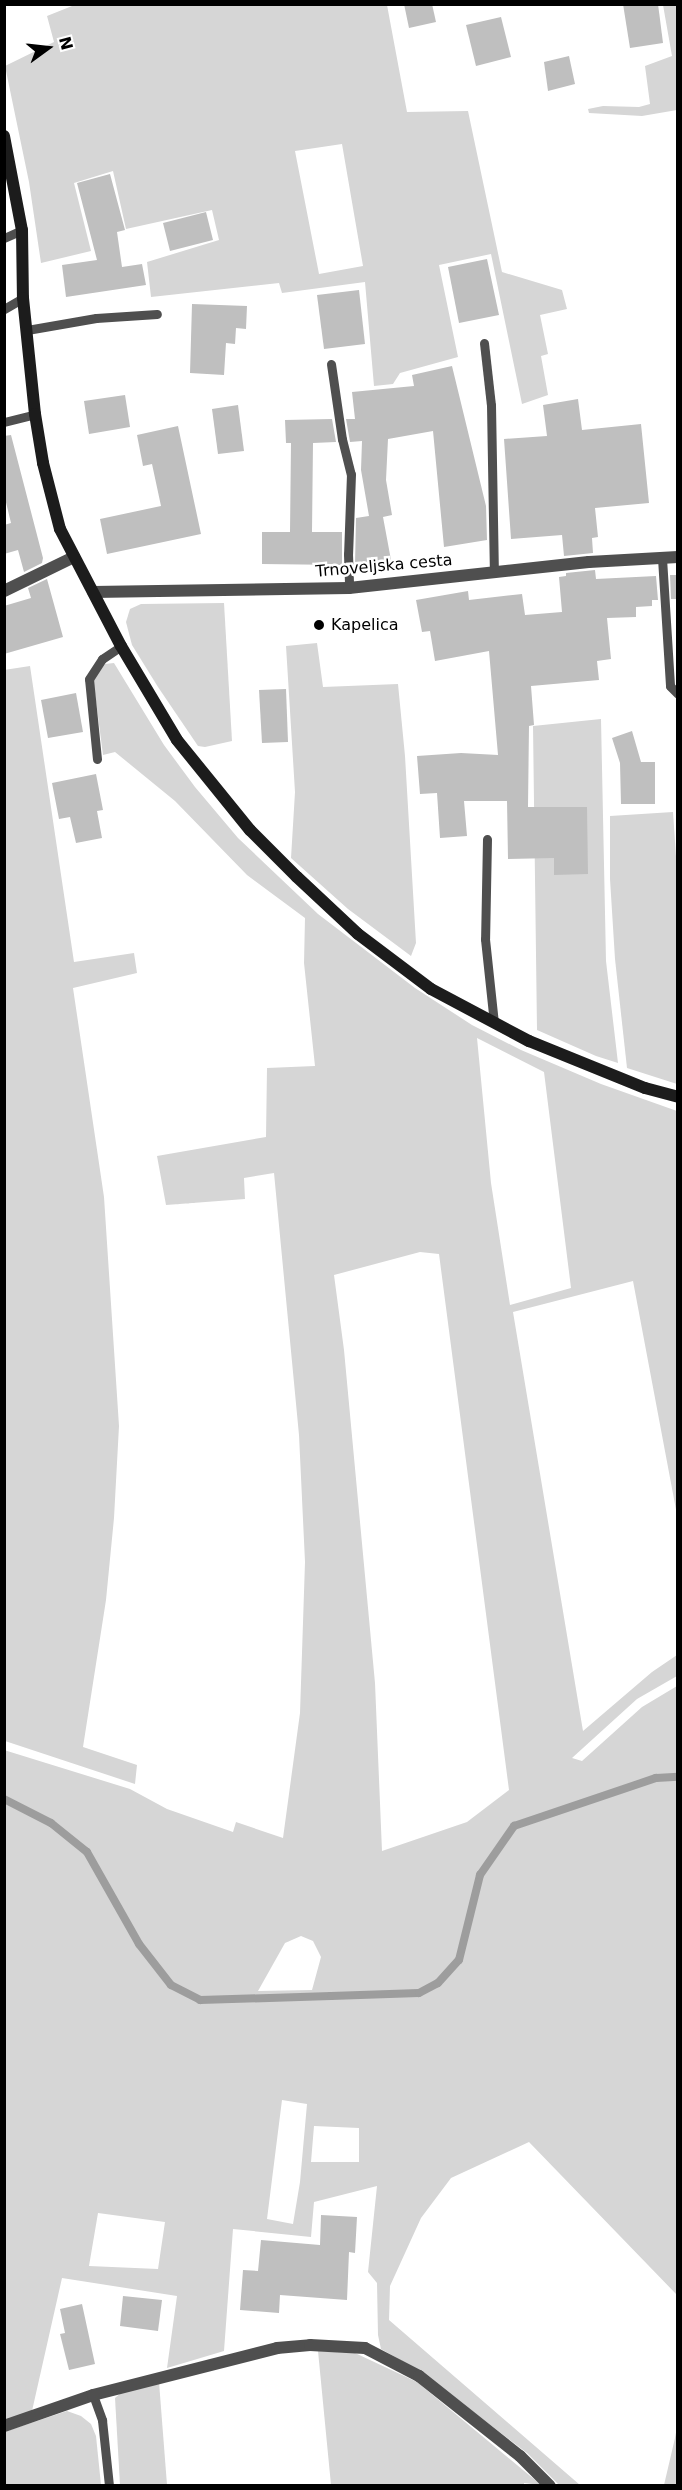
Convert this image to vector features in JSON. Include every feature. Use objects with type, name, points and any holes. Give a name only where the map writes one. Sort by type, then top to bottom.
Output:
[{"type":"street","points":[[4,136],[22,230],[23,298],[35,414],[43,463],[60,529],[121,646],[177,740],[250,830],[297,877],[358,934],[431,989],[529,1041],[645,1088],[678,1097]]},
{"type":"street","points":[[4,591],[74,557]]},
{"type":"street","name":"Trnoveljska cesta","points":[[93,592],[350,588],[589,562],[678,557]]},
{"type":"street","points":[[4,2426],[93,2395],[277,2348],[310,2345],[365,2348],[419,2376],[520,2456],[550,2486]]},
{"type":"lane","points":[[4,238],[22,230]]},
{"type":"lane","points":[[4,309],[23,298]]},
{"type":"lane","points":[[27,330],[96,318],[157,314]]},
{"type":"lane","points":[[484,343],[492,425],[494,573]]},
{"type":"lane","points":[[331,364],[342,440],[351,474],[348,554],[350,588]]},
{"type":"lane","points":[[4,422],[35,414]]},
{"type":"lane","points":[[662,558],[670,686],[678,694]]},
{"type":"lane","points":[[97,759],[89,679],[102,659],[121,646]]},
{"type":"lane","points":[[487,839],[485,939],[494,1023]]},
{"type":"lane","points":[[93,2395],[102,2420],[109,2486]]},
{"type":"shaded area","points":[[77,4],[387,5],[407,112],[468,111],[502,272],[562,290],[567,309],[540,315],[548,354],[541,356],[548,395],[522,404],[491,254],[439,265],[458,357],[400,373],[393,384],[374,386],[365,282],[282,293],[279,283],[151,297],[147,262],[219,240],[212,210],[126,229],[113,171],[74,183],[91,251],[41,263],[29,182],[5,66],[54,42],[47,16]],"holes":[[[342,144],[363,266],[319,274],[295,151]]]},
{"type":"shaded area","points":[[663,5],[677,5],[677,110],[642,116],[589,113],[588,109],[603,106],[639,107],[650,104],[645,66],[672,56]]},
{"type":"shaded area","points":[[224,603],[232,741],[205,747],[198,746],[132,645],[126,622],[130,609],[141,604]]},
{"type":"shaded area","points":[[317,643],[323,687],[398,684],[405,756],[416,943],[411,956],[348,909],[291,858],[295,792],[286,646]]},
{"type":"shaded area","points":[[114,663],[164,745],[195,787],[238,838],[318,914],[415,988],[472,1025],[521,1050],[601,1084],[677,1111],[677,1515],[633,1281],[513,1312],[583,1731],[652,1672],[677,1655],[677,1676],[637,1699],[572,1758],[582,1761],[642,1707],[677,1686],[677,2295],[529,2142],[451,2178],[421,2218],[390,2286],[389,2320],[580,2485],[559,2485],[527,2453],[420,2371],[381,2349],[378,2335],[377,2283],[368,2272],[377,2186],[314,2202],[311,2237],[233,2229],[224,2351],[167,2368],[177,2296],[62,2278],[32,2411],[5,2420],[4,1750],[130,1789],[167,1809],[233,1832],[236,1822],[283,1838],[300,1713],[305,1562],[299,1435],[274,1173],[244,1178],[245,1199],[166,1205],[157,1156],[266,1137],[267,1068],[315,1066],[304,963],[305,918],[247,875],[175,801],[115,752],[103,755],[93,678],[98,669],[105,664]],"holes":[[[477,1038],[544,1072],[571,1288],[510,1305],[491,1183]],[[420,1252],[439,1254],[509,1790],[467,1822],[382,1851],[375,1683],[344,1350],[334,1275]],[[301,1936],[313,1941],[321,1957],[312,1990],[258,1991],[285,1943]],[[282,2100],[307,2104],[300,2182],[293,2224],[267,2219]],[[314,2126],[359,2128],[359,2162],[311,2162]],[[98,2213],[165,2222],[158,2269],[89,2266]]]},
{"type":"shaded area","points":[[30,666],[74,962],[134,953],[137,973],[73,988],[104,1197],[119,1426],[114,1518],[106,1600],[83,1747],[137,1765],[135,1784],[5,1741],[4,670]]},
{"type":"shaded area","points":[[601,719],[606,961],[618,1063],[596,1056],[537,1030],[533,726]]},
{"type":"shaded area","points":[[673,812],[678,886],[677,1084],[627,1068],[615,959],[610,879],[610,816]]},
{"type":"shaded area","points":[[318,2351],[355,2353],[417,2382],[541,2485],[524,2483],[524,2486],[331,2485]]},
{"type":"shaded area","points":[[159,2382],[167,2485],[120,2485],[115,2398],[123,2391]]},
{"type":"shaded area","points":[[67,2411],[81,2416],[91,2424],[96,2436],[101,2485],[5,2485],[4,2432]]},
{"type":"shaded area","points":[[677,2427],[677,2485],[664,2485],[675,2438]]},
{"type":"building","points":[[404,4],[432,4],[436,22],[409,28]]},
{"type":"building","points":[[623,4],[658,4],[663,43],[630,48]]},
{"type":"building","points":[[501,17],[511,57],[476,66],[466,25]]},
{"type":"building","points":[[569,56],[575,84],[548,91],[544,62]]},
{"type":"building","points":[[110,174],[125,230],[117,232],[122,267],[142,264],[146,285],[66,297],[62,265],[97,260],[77,183]]},
{"type":"building","points":[[206,212],[213,240],[170,251],[163,223]]},
{"type":"building","points":[[487,259],[499,315],[459,323],[448,267]]},
{"type":"building","points":[[359,290],[365,344],[324,349],[317,295]]},
{"type":"building","points":[[192,304],[247,306],[246,329],[236,328],[235,344],[226,343],[224,375],[190,373]]},
{"type":"building","points":[[452,366],[486,506],[487,540],[444,547],[433,431],[388,439],[386,480],[392,515],[383,517],[391,560],[355,565],[356,518],[369,516],[361,470],[362,441],[350,442],[346,419],[355,419],[352,392],[414,386],[412,375]]},
{"type":"building","points":[[125,395],[130,427],[89,434],[84,401]]},
{"type":"building","points":[[578,399],[582,430],[641,424],[649,503],[595,508],[598,537],[592,538],[593,553],[564,556],[562,535],[511,539],[504,439],[547,436],[543,405]]},
{"type":"building","points":[[238,405],[244,451],[218,454],[212,409]]},
{"type":"building","points":[[332,419],[336,442],[313,443],[312,532],[342,532],[342,565],[262,564],[262,532],[290,532],[291,443],[286,443],[285,420]]},
{"type":"building","points":[[178,426],[201,534],[107,554],[100,519],[161,506],[152,464],[143,466],[137,435]]},
{"type":"building","points":[[11,435],[43,558],[42,563],[24,572],[18,550],[4,554],[4,525],[11,523],[4,494],[4,436]]},
{"type":"building","points":[[595,570],[596,579],[656,576],[658,600],[652,600],[652,606],[636,607],[636,617],[607,618],[611,659],[597,661],[599,680],[531,686],[534,725],[529,726],[528,807],[587,807],[588,874],[554,875],[554,858],[508,859],[507,801],[464,801],[467,836],[440,838],[437,793],[420,794],[417,756],[461,753],[498,755],[489,651],[435,661],[430,631],[422,632],[416,600],[468,591],[469,600],[522,594],[525,615],[562,612],[559,577],[566,576],[566,573]]},
{"type":"building","points":[[670,575],[678,575],[678,599],[671,599]]},
{"type":"building","points":[[47,579],[63,637],[4,654],[4,606],[31,598],[28,588]]},
{"type":"building","points":[[286,689],[288,742],[262,743],[259,690]]},
{"type":"building","points":[[76,693],[83,732],[48,738],[41,700]]},
{"type":"building","points":[[632,731],[641,762],[655,762],[655,804],[621,804],[620,763],[612,738]]},
{"type":"building","points":[[96,774],[103,810],[97,811],[102,838],[76,843],[70,817],[59,819],[52,783]]},
{"type":"building","points":[[321,2215],[357,2217],[355,2253],[349,2252],[347,2300],[280,2295],[279,2313],[240,2310],[243,2270],[258,2271],[261,2240],[320,2245]]},
{"type":"building","points":[[123,2296],[162,2300],[158,2331],[120,2326]]},
{"type":"building","points":[[82,2304],[95,2364],[69,2370],[60,2334],[65,2333],[60,2309]]},
{"type":"waterway","points":[[4,1799],[51,1823],[87,1852],[139,1944],[171,1985],[200,2000],[331,1996],[419,1993],[438,1983],[459,1960],[480,1875],[514,1826],[656,1778],[678,1777]]},
{"type":"place","name":"Kapelica","points":[[319,625]]}]
